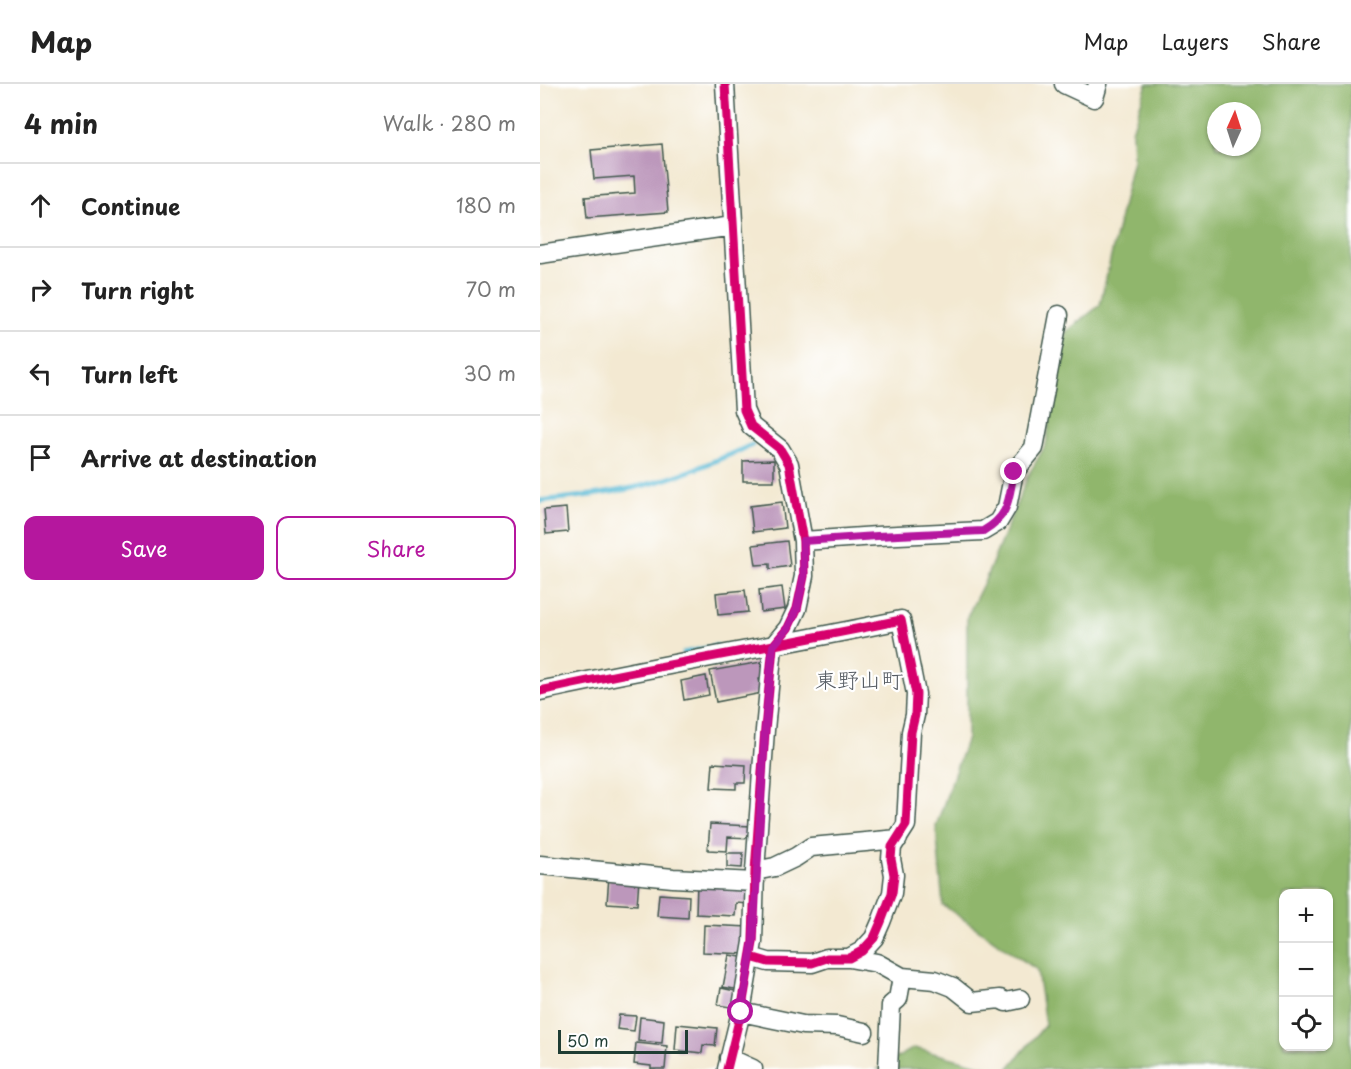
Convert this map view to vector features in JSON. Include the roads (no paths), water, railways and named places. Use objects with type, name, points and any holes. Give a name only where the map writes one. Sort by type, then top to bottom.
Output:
[{"type":"street","points":[[725,84],[744,410],[751,426],[780,449],[789,464],[803,541],[804,576],[797,609],[788,628],[773,646],[765,730],[751,957],[728,1064],[753,1069]]},
{"type":"street","points":[[1064,84],[1094,98],[1098,84]]},
{"type":"street","points":[[540,254],[733,226]]},
{"type":"street","points":[[803,541],[983,531],[998,522],[1007,507],[1014,472],[1034,447],[1059,315]]},
{"type":"street","points":[[540,691],[901,620],[916,694],[911,732],[906,825],[892,847],[891,859],[894,875],[892,893],[881,922],[874,938],[862,951],[849,958]]},
{"type":"street","points":[[540,865],[673,878],[755,877],[811,847],[898,839]]},
{"type":"street","points":[[751,957],[768,962],[812,963],[828,958],[849,958],[877,963],[902,976],[935,980],[953,987],[972,1002],[1000,999],[1006,1002],[1020,999]]},
{"type":"street","points":[[888,1069],[891,1005],[898,999],[902,976]]},
{"type":"street","points":[[741,1012],[803,1025],[837,1026],[864,1032]]},
{"type":"waterway","points":[[540,501],[606,493],[645,485],[713,462],[752,445]]},
{"type":"waterway","points":[[684,653],[717,646]]},
{"type":"district","name":"東野山町","points":[[859,680]]}]
